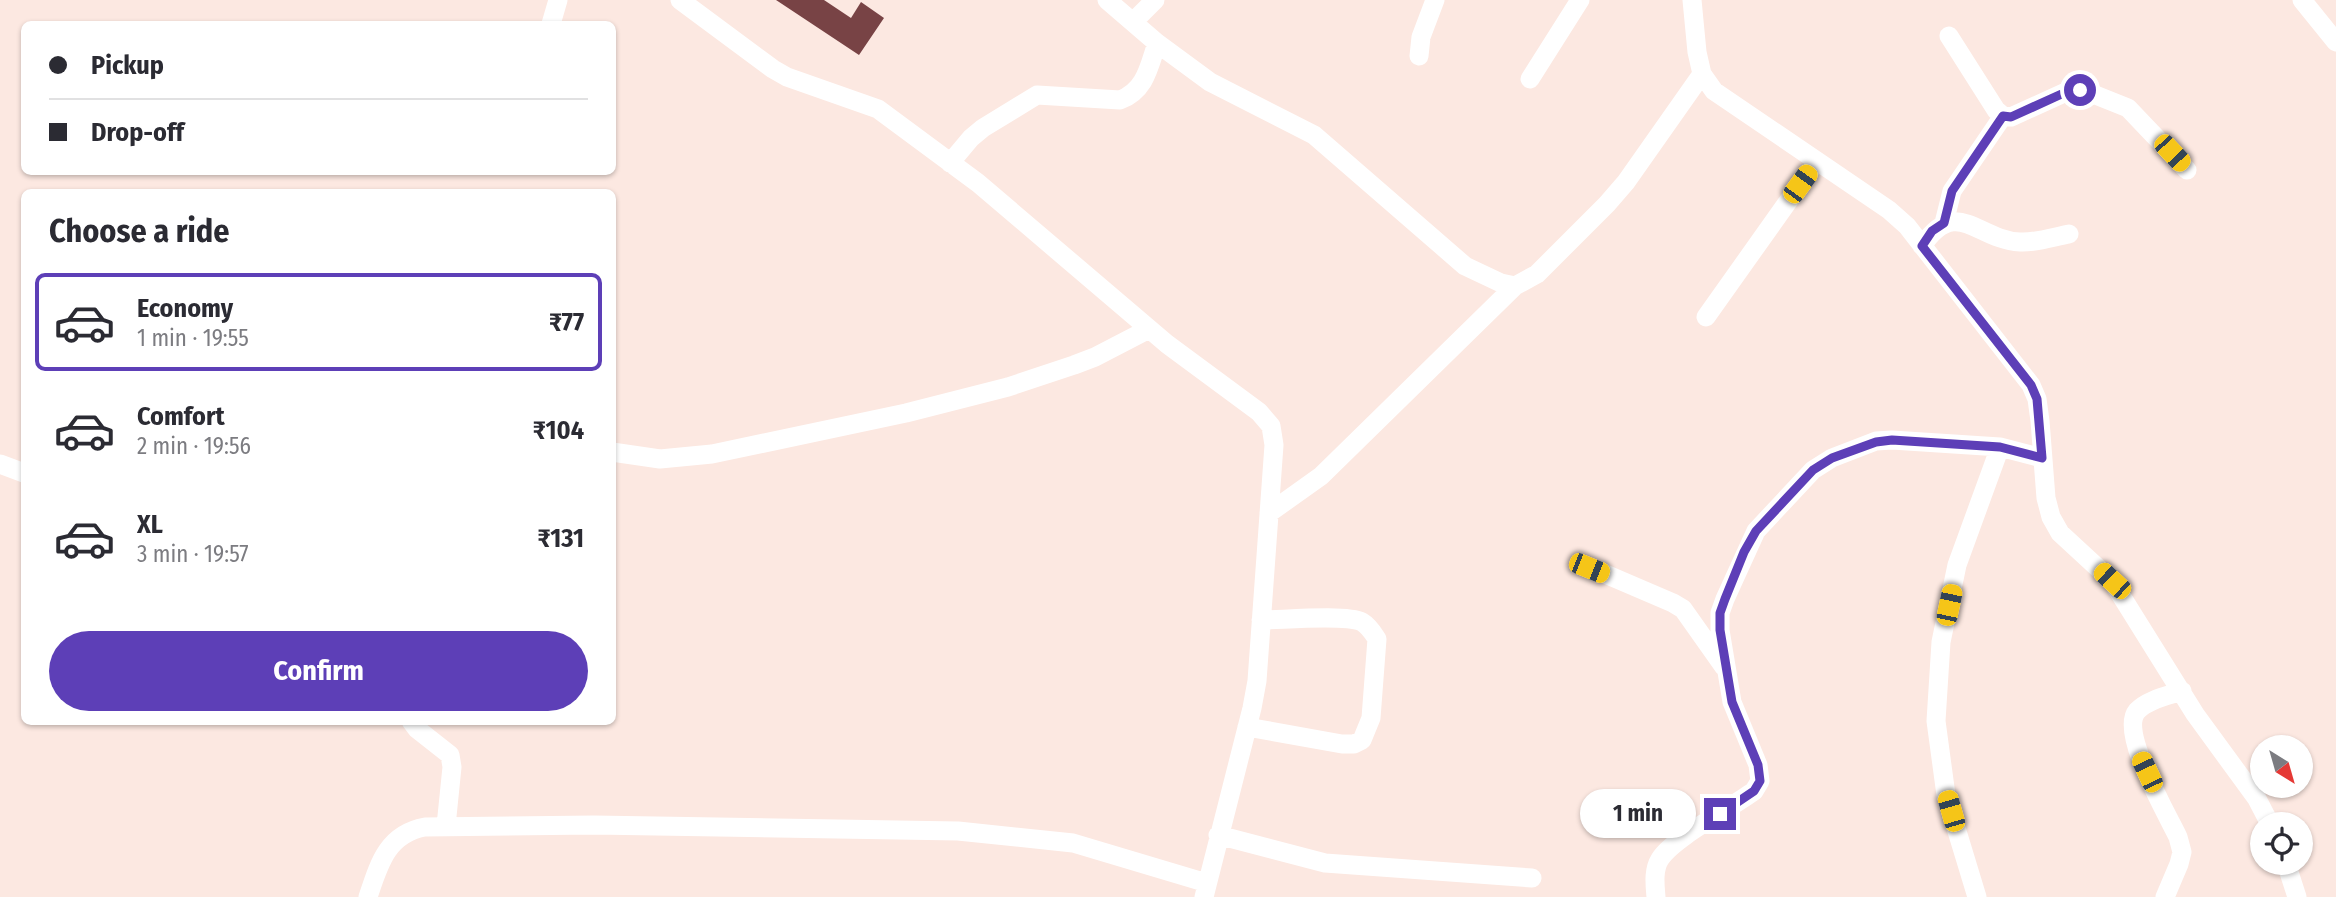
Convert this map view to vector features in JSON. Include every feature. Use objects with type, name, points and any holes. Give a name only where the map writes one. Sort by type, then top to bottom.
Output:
[{"type":"street","points":[[552,21],[558,0]]},
{"type":"street","points":[[369,897],[379,864],[401,835],[425,827],[446,826],[594,825],[958,831],[1092,848],[1205,890],[1257,681],[1274,445],[1271,426],[1259,412],[1149,329],[992,195],[878,109],[773,69],[680,0]]},
{"type":"street","points":[[1107,0],[1157,43],[1210,82],[1314,135],[1465,266],[1501,283],[1515,286]]},
{"type":"street","points":[[1133,22],[1154,0]]},
{"type":"street","points":[[1419,56],[1421,37],[1435,0]]},
{"type":"street","points":[[1530,79],[1580,0]]},
{"type":"street","points":[[1692,0],[1702,75],[1714,91],[1907,226],[2031,385],[2037,399],[2046,498],[2051,517],[2060,533],[2112,581],[2264,812]]},
{"type":"street","points":[[2302,0],[2336,42]]},
{"type":"street","points":[[1949,36],[1996,110],[2003,116],[2011,117],[2066,92],[2080,90],[2128,108],[2187,170]]},
{"type":"street","points":[[950,163],[982,128],[1037,95],[1121,100],[1131,96],[1143,84],[1157,43]]},
{"type":"street","points":[[1269,513],[1321,476],[1515,286],[1537,274],[1607,204],[1626,182],[1702,75]]},
{"type":"street","points":[[1944,223],[1952,191],[2003,116]]},
{"type":"street","points":[[1706,317],[1816,162]]},
{"type":"street","points":[[1922,246],[1932,231],[1944,223],[1958,221],[2017,242],[2069,234]]},
{"type":"street","points":[[616,453],[660,459],[712,454],[906,413],[1009,387],[1074,365],[1149,329]]},
{"type":"street","points":[[1657,897],[1654,884],[1656,867],[1661,857],[1674,845],[1754,791],[1760,781],[1758,765],[1732,702],[1720,630],[1720,613],[1744,552],[1756,531],[1813,470],[1832,458],[1876,442],[1892,440],[2000,447],[2042,458]]},
{"type":"street","points":[[1977,897],[1946,794],[1936,721],[1941,642],[1958,565],[2000,447]]},
{"type":"street","points":[[0,464],[21,472]]},
{"type":"street","points":[[1589,568],[1674,603],[1690,618],[1727,672]]},
{"type":"street","points":[[1690,618],[1720,613]]},
{"type":"street","points":[[1247,727],[1354,744],[1362,740],[1371,718],[1377,639],[1371,629],[1362,622],[1343,619],[1261,620]]},
{"type":"street","points":[[2165,897],[2182,852],[2178,837],[2137,751],[2132,721],[2136,712],[2146,704],[2182,691]]},
{"type":"street","points":[[414,725],[450,755],[452,767],[446,826]]},
{"type":"street","points":[[1219,835],[1325,863],[1532,878]]},
{"type":"street","points":[[2290,875],[2297,897]]},
{"type":"building","points":[[776,0],[824,0],[851,18],[861,2],[884,18],[859,55]]},
{"type":"route","points":[[1720,814],[1754,791],[1760,781],[1758,765],[1732,702],[1720,630],[1720,613],[1725,599],[1744,552],[1756,531],[1813,470],[1832,458],[1876,442],[1892,440],[2000,447],[2042,458],[2037,399],[2031,385],[1922,246],[1932,231],[1944,223],[1952,191],[2003,116],[2011,117],[2066,92],[2080,90]]}]
